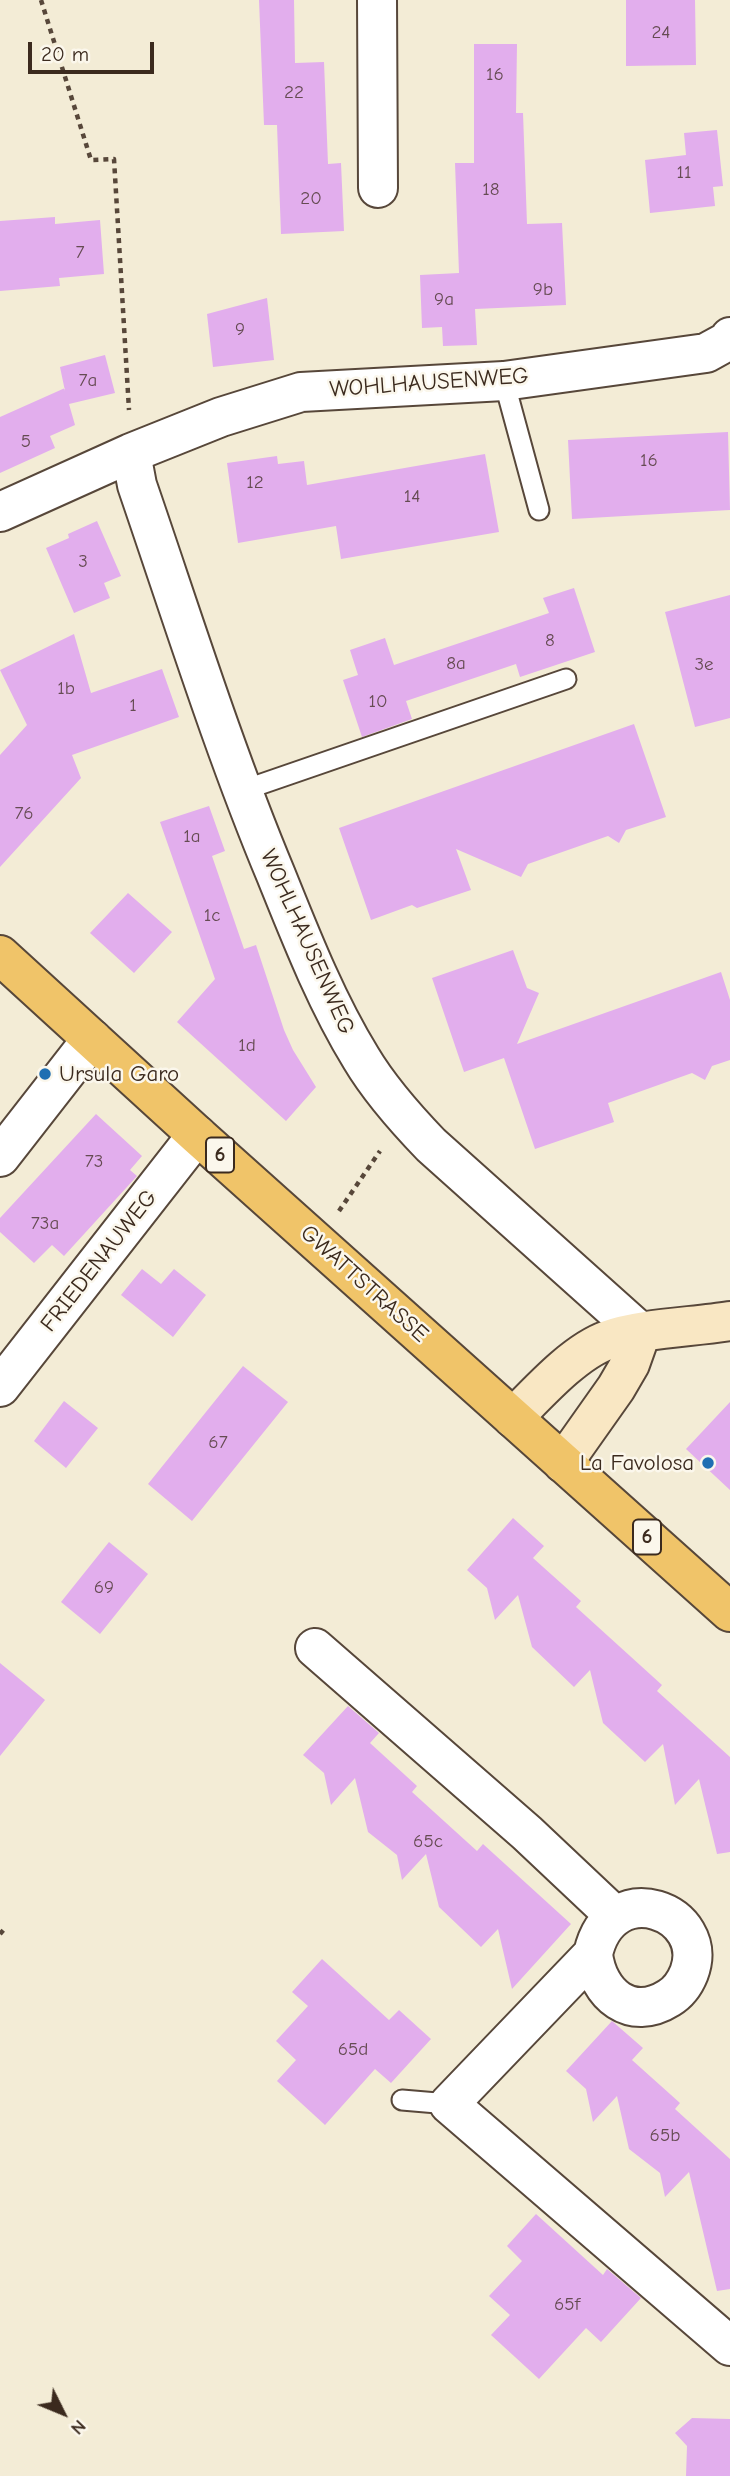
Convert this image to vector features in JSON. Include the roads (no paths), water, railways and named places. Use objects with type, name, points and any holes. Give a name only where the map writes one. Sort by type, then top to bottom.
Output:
[{"type":"main road","name":"GWATTSTRASSE","points":[[0,955],[730,1612]]},
{"type":"street","points":[[377,0],[378,188]]},
{"type":"street","name":"WOHLHAUSENWEG","points":[[0,512],[131,453],[220,417],[301,392],[504,381],[706,353],[728,341],[730,337]]},
{"type":"street","name":"WOHLHAUSENWEG","points":[[131,453],[137,485],[241,790],[302,940],[361,1060],[404,1116],[431,1145],[640,1333]]},
{"type":"street","points":[[0,1157],[93,1039]]},
{"type":"street","name":"FRIEDENAUWEG","points":[[0,1387],[197,1135]]},
{"type":"street","points":[[513,1418],[579,1357],[607,1340],[730,1321]]},
{"type":"street","points":[[563,1463],[616,1388],[630,1364],[640,1333]]},
{"type":"street","points":[[315,1648],[527,1833],[614,1916]]},
{"type":"street","points":[[646,1907],[662,1911],[676,1920],[686,1933],[691,1949],[691,1965],[685,1981],[675,1994],[661,2003],[645,2007],[629,2005],[602,1986],[595,1971],[593,1954],[600,1933],[614,1916],[630,1909],[646,1907]]},
{"type":"street","points":[[593,1954],[449,2104],[730,2346]]},
{"type":"lane","points":[[504,381],[538,510]]},
{"type":"lane","points":[[241,790],[566,679]]},
{"type":"lane","points":[[402,2100],[449,2104]]},
{"type":"place","name":"Ursula Garo","points":[[45,1074]]},
{"type":"place","name":"La Favolosa","points":[[708,1463]]}]
